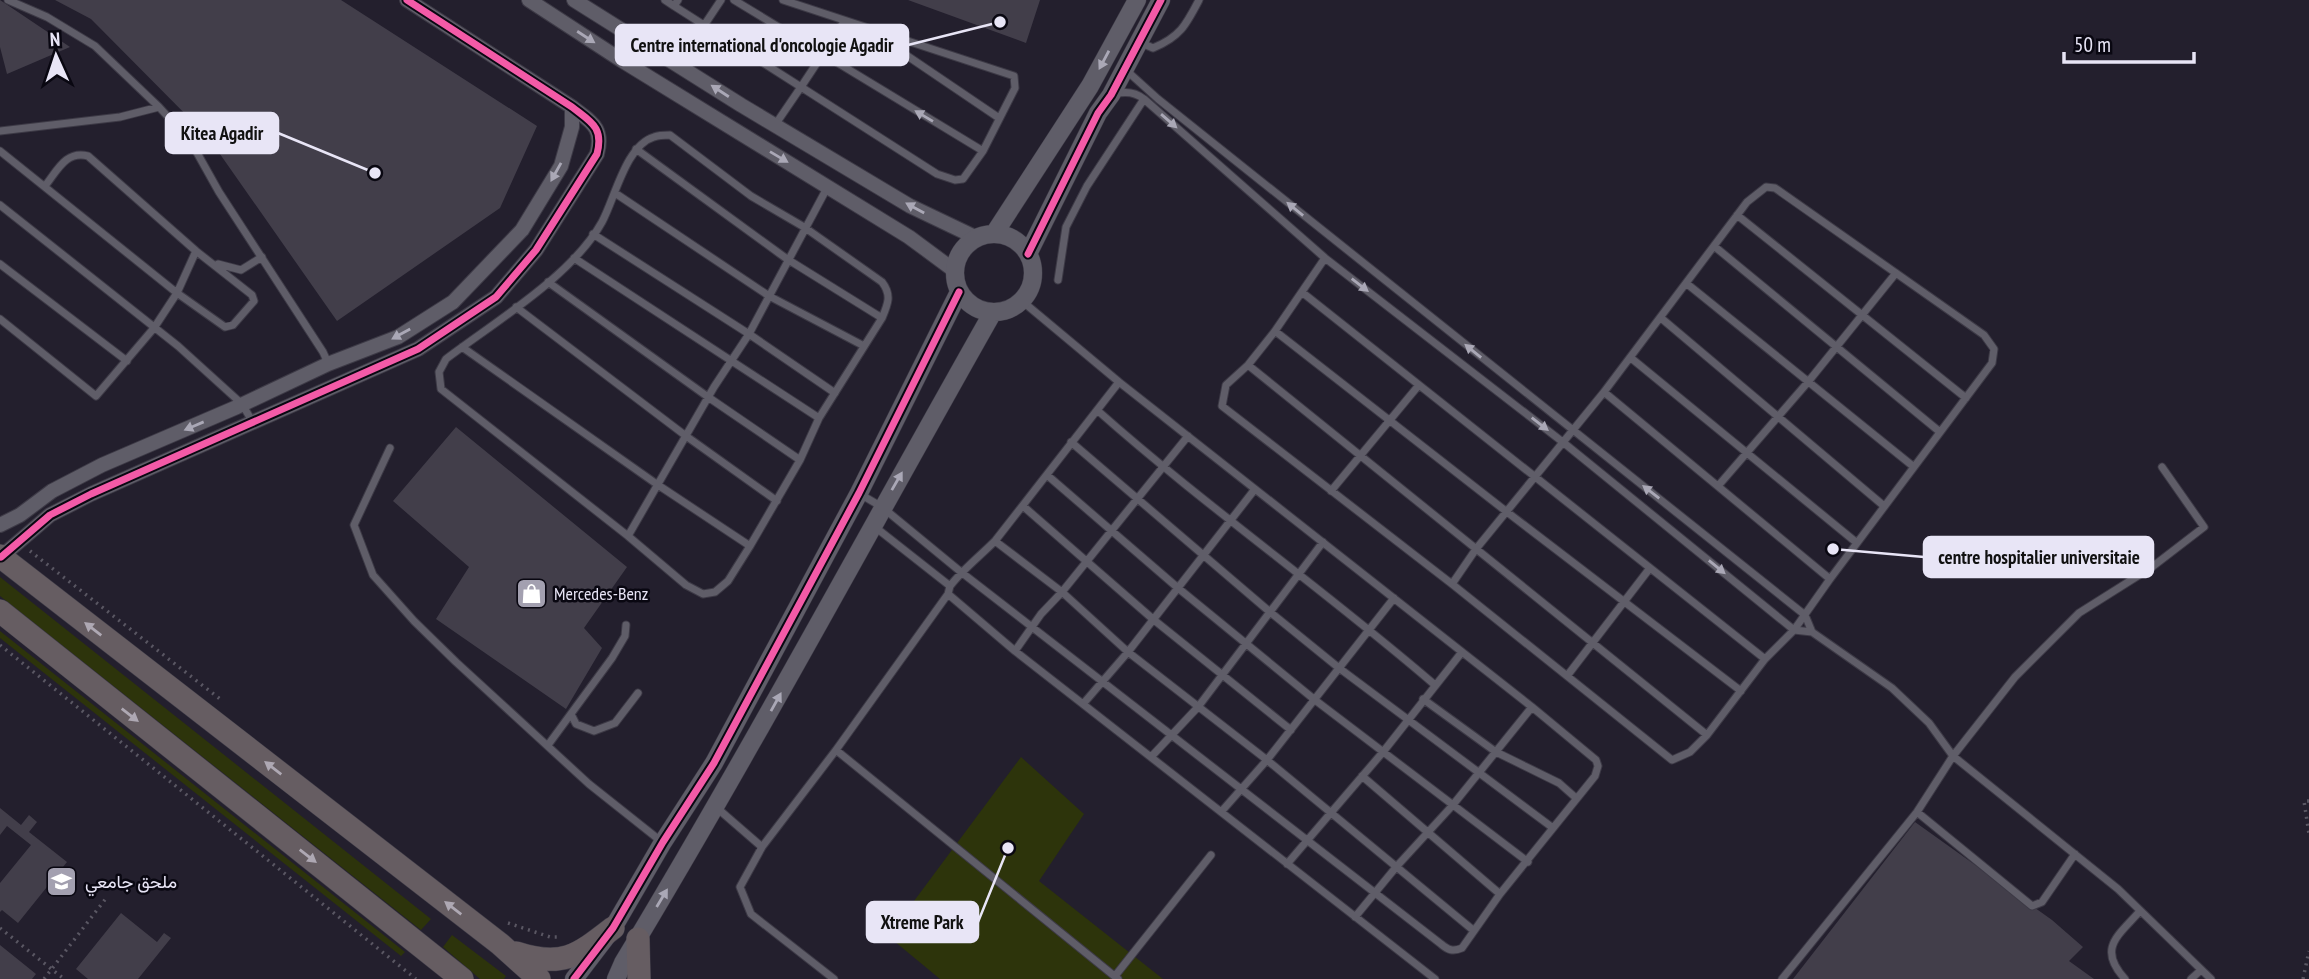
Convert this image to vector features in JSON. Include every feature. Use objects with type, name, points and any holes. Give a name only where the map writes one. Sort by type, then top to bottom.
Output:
[{"type":"highway","points":[[1,557],[507,950],[539,979]]},
{"type":"highway","points":[[0,611],[462,979]]},
{"type":"highway","points":[[507,950],[539,960],[554,961],[573,955],[613,928]]},
{"type":"highway","points":[[638,939],[639,979]]},
{"type":"street","points":[[1,557],[50,515],[60,510],[252,421],[418,349],[496,296],[536,250],[597,154],[601,140],[596,126],[572,107],[407,0]]},
{"type":"street","points":[[529,0],[929,250],[954,271]]},
{"type":"street","points":[[574,0],[910,206],[985,236],[1014,239],[1028,254],[1033,266],[1033,279],[1028,293],[1021,301],[1004,311],[993,312],[974,307],[959,292],[954,271],[960,253],[966,245],[985,236],[1090,86],[1137,0]]},
{"type":"street","points":[[1028,254],[1098,113],[1111,95],[1161,0]]},
{"type":"street","points":[[0,525],[52,491],[102,465],[328,364],[398,337],[453,302],[522,230],[561,166],[572,127],[572,107]]},
{"type":"street","points":[[574,979],[613,928],[714,762],[859,493],[959,292]]},
{"type":"street","points":[[616,979],[716,807],[993,312]]},
{"type":"lane","points":[[8,0],[47,17],[95,46],[159,107],[191,142],[219,192],[323,352],[328,364]]},
{"type":"lane","points":[[665,0],[676,3],[944,178],[963,179],[983,151],[1015,88],[1014,76],[783,0]]},
{"type":"lane","points":[[705,24],[721,0]]},
{"type":"lane","points":[[734,0],[983,151]]},
{"type":"lane","points":[[1139,41],[1153,48],[1171,41],[1185,26],[1199,0]]},
{"type":"lane","points":[[775,125],[844,22]]},
{"type":"lane","points":[[869,29],[999,118]]},
{"type":"lane","points":[[1125,68],[1158,99],[1805,615],[1812,632]]},
{"type":"lane","points":[[1111,95],[1123,92],[1136,94],[1144,99],[1325,258],[1564,443],[1794,630],[1812,632],[1892,688],[1929,723],[1953,756],[2076,854],[2211,979]]},
{"type":"lane","points":[[1058,280],[1066,228],[1087,186],[1144,99]]},
{"type":"lane","points":[[0,131],[120,117],[159,107]]},
{"type":"lane","points":[[1191,140],[1198,131]]},
{"type":"lane","points":[[670,135],[751,196],[804,227],[882,282],[888,290],[889,302],[882,318],[819,418],[800,460],[750,546],[727,581],[715,593],[704,594],[686,585],[441,389],[439,372],[446,359],[548,282],[575,258],[602,223],[615,193],[636,149],[652,137],[670,135]]},
{"type":"lane","points":[[636,149],[787,259],[882,318]]},
{"type":"lane","points":[[0,151],[177,293],[225,327],[233,325],[254,301],[252,295],[196,251],[88,156],[78,153],[68,158],[45,186]]},
{"type":"lane","points":[[628,536],[730,360],[749,334],[804,227],[828,187]]},
{"type":"lane","points":[[1325,258],[1275,331],[1248,365],[1226,385],[1222,406],[1452,584],[1672,760],[1690,752],[1707,735],[1765,659],[1794,630],[1829,579],[1992,363],[1994,349],[1984,335],[1775,188],[1766,187],[1747,202],[1631,358],[1476,550],[1452,584]]},
{"type":"lane","points":[[615,193],[769,296],[864,346]]},
{"type":"lane","points":[[0,205],[178,346],[242,404],[252,421]]},
{"type":"lane","points":[[1737,215],[1966,398]]},
{"type":"lane","points":[[593,233],[835,393]]},
{"type":"lane","points":[[1714,246],[1940,432]]},
{"type":"lane","points":[[0,319],[96,396],[154,328],[177,293],[196,251]]},
{"type":"lane","points":[[214,263],[241,270],[262,257]]},
{"type":"lane","points":[[575,258],[819,418]]},
{"type":"lane","points":[[0,264],[127,361]]},
{"type":"lane","points":[[1718,486],[1808,382],[1896,273]]},
{"type":"lane","points":[[548,282],[800,460]]},
{"type":"lane","points":[[1686,284],[1914,467]]},
{"type":"lane","points":[[1303,293],[1765,659]]},
{"type":"lane","points":[[859,493],[882,507],[961,572],[1448,950],[1456,951],[1461,948],[1500,894],[1595,776],[1598,766],[1595,760],[1021,301]]},
{"type":"lane","points":[[516,307],[686,436],[777,501]]},
{"type":"lane","points":[[1661,318],[1884,506]]},
{"type":"lane","points":[[1275,331],[1741,691]]},
{"type":"lane","points":[[462,347],[657,485],[750,546]]},
{"type":"lane","points":[[1631,358],[1857,543]]},
{"type":"lane","points":[[1248,365],[1707,735]]},
{"type":"lane","points":[[834,979],[751,915],[740,887],[762,847],[836,750],[961,572],[995,541],[1119,382]]},
{"type":"lane","points":[[1331,491],[1419,385]]},
{"type":"lane","points":[[1604,392],[1829,579]]},
{"type":"lane","points":[[1097,410],[1163,467],[1370,629],[1434,685]]},
{"type":"lane","points":[[1015,651],[1188,436]]},
{"type":"lane","points":[[1071,442],[1339,668],[1553,828]]},
{"type":"lane","points":[[390,448],[354,525],[373,575],[456,662],[589,784],[663,842]]},
{"type":"lane","points":[[1783,979],[1917,812],[1953,756],[2015,677],[2079,613],[2152,567],[2204,527],[2162,467]]},
{"type":"lane","points":[[1047,475],[1178,588],[1315,700],[1528,862]]},
{"type":"lane","points":[[1083,704],[1154,620],[1255,489]]},
{"type":"lane","points":[[1023,506],[1086,563],[1290,730]]},
{"type":"lane","points":[[872,525],[949,590],[1015,651],[1435,979]]},
{"type":"lane","points":[[995,541],[1062,592],[1128,652],[1267,760],[1473,930]]},
{"type":"lane","points":[[1151,757],[1198,707],[1323,542]]},
{"type":"lane","points":[[1567,676],[1650,568]]},
{"type":"lane","points":[[1221,811],[1267,760],[1394,598]]},
{"type":"lane","points":[[548,745],[612,657],[625,636],[626,625]]},
{"type":"lane","points":[[1287,864],[1331,814],[1462,652]]},
{"type":"lane","points":[[571,714],[576,724],[594,731],[615,723],[638,693]]},
{"type":"lane","points":[[1423,699],[1496,752],[1559,783],[1576,798]]},
{"type":"lane","points":[[1356,917],[1397,866],[1452,806],[1532,707]]},
{"type":"lane","points":[[836,750],[1116,978],[1211,855]]},
{"type":"lane","points":[[1362,776],[1500,894]]},
{"type":"lane","points":[[716,807],[762,847]]},
{"type":"lane","points":[[1917,812],[2032,906],[2042,902],[2076,854]]},
{"type":"lane","points":[[2125,979],[2115,968],[2110,952],[2111,943],[2140,911]]},
{"type":"lane","points":[[2190,979],[2201,970]]},
{"type":"path","points":[[19,542],[221,700]]},
{"type":"path","points":[[0,645],[416,979]]},
{"type":"path","points":[[2309,800],[2304,801],[2309,834]]},
{"type":"path","points":[[44,979],[107,897]]},
{"type":"path","points":[[504,920],[514,926],[550,937],[575,937],[590,945]]},
{"type":"path","points":[[0,928],[64,979]]},
{"type":"path","points":[[2303,979],[2309,951]]},
{"type":"green space","points":[[0,577],[431,919],[421,930],[0,596]]},
{"type":"green space","points":[[0,631],[405,952],[401,956],[0,638]]},
{"type":"green space","points":[[1021,757],[1084,814],[1039,881],[1163,979],[940,979],[888,936]]},
{"type":"green space","points":[[452,935],[506,976],[504,979],[480,979],[443,947]]},
{"type":"building","points":[[0,0],[70,47],[7,74],[0,47]]},
{"type":"building","points":[[55,0],[341,0],[537,126],[500,208],[337,321],[208,137],[91,19]]},
{"type":"building","points":[[908,0],[1040,0],[1026,43]]},
{"type":"building","name":"Mercedes-Benz","points":[[456,427],[627,567],[584,628],[602,648],[566,709],[436,619],[469,567],[393,501]]},
{"type":"building","points":[[0,808],[21,825],[29,815],[37,822],[29,832],[67,862],[18,923],[2,910],[0,912],[0,883],[31,845],[7,826],[0,835]]},
{"type":"building","points":[[1915,822],[2052,920],[2083,947],[2069,961],[2094,979],[1793,979]]},
{"type":"building","points":[[121,913],[157,942],[164,933],[171,938],[138,979],[88,979],[76,969]]},
{"type":"building","points":[[0,945],[36,974],[32,979],[0,979]]},
{"type":"cycle path","points":[[1,557],[50,515],[91,494],[418,349],[496,297],[536,250],[597,154],[597,131],[590,121],[572,107],[407,0]]},
{"type":"cycle path","points":[[1028,254],[1098,113],[1111,95],[1161,0]]},
{"type":"cycle path","points":[[574,979],[613,928],[663,842],[714,763],[859,493],[959,292]]},
{"type":"place","name":"Centre international d'oncologie Agadir","points":[[1000,22]]},
{"type":"place","name":"Kitea Agadir","points":[[375,173]]},
{"type":"place","name":"centre hospitalier universitaie","points":[[1833,549]]},
{"type":"place","name":"Mercedes-Benz","points":[[531,593]]},
{"type":"place","name":"Xtreme Park","points":[[1008,848]]},
{"type":"place","name":"ملحق جامعي","points":[[62,881]]}]
